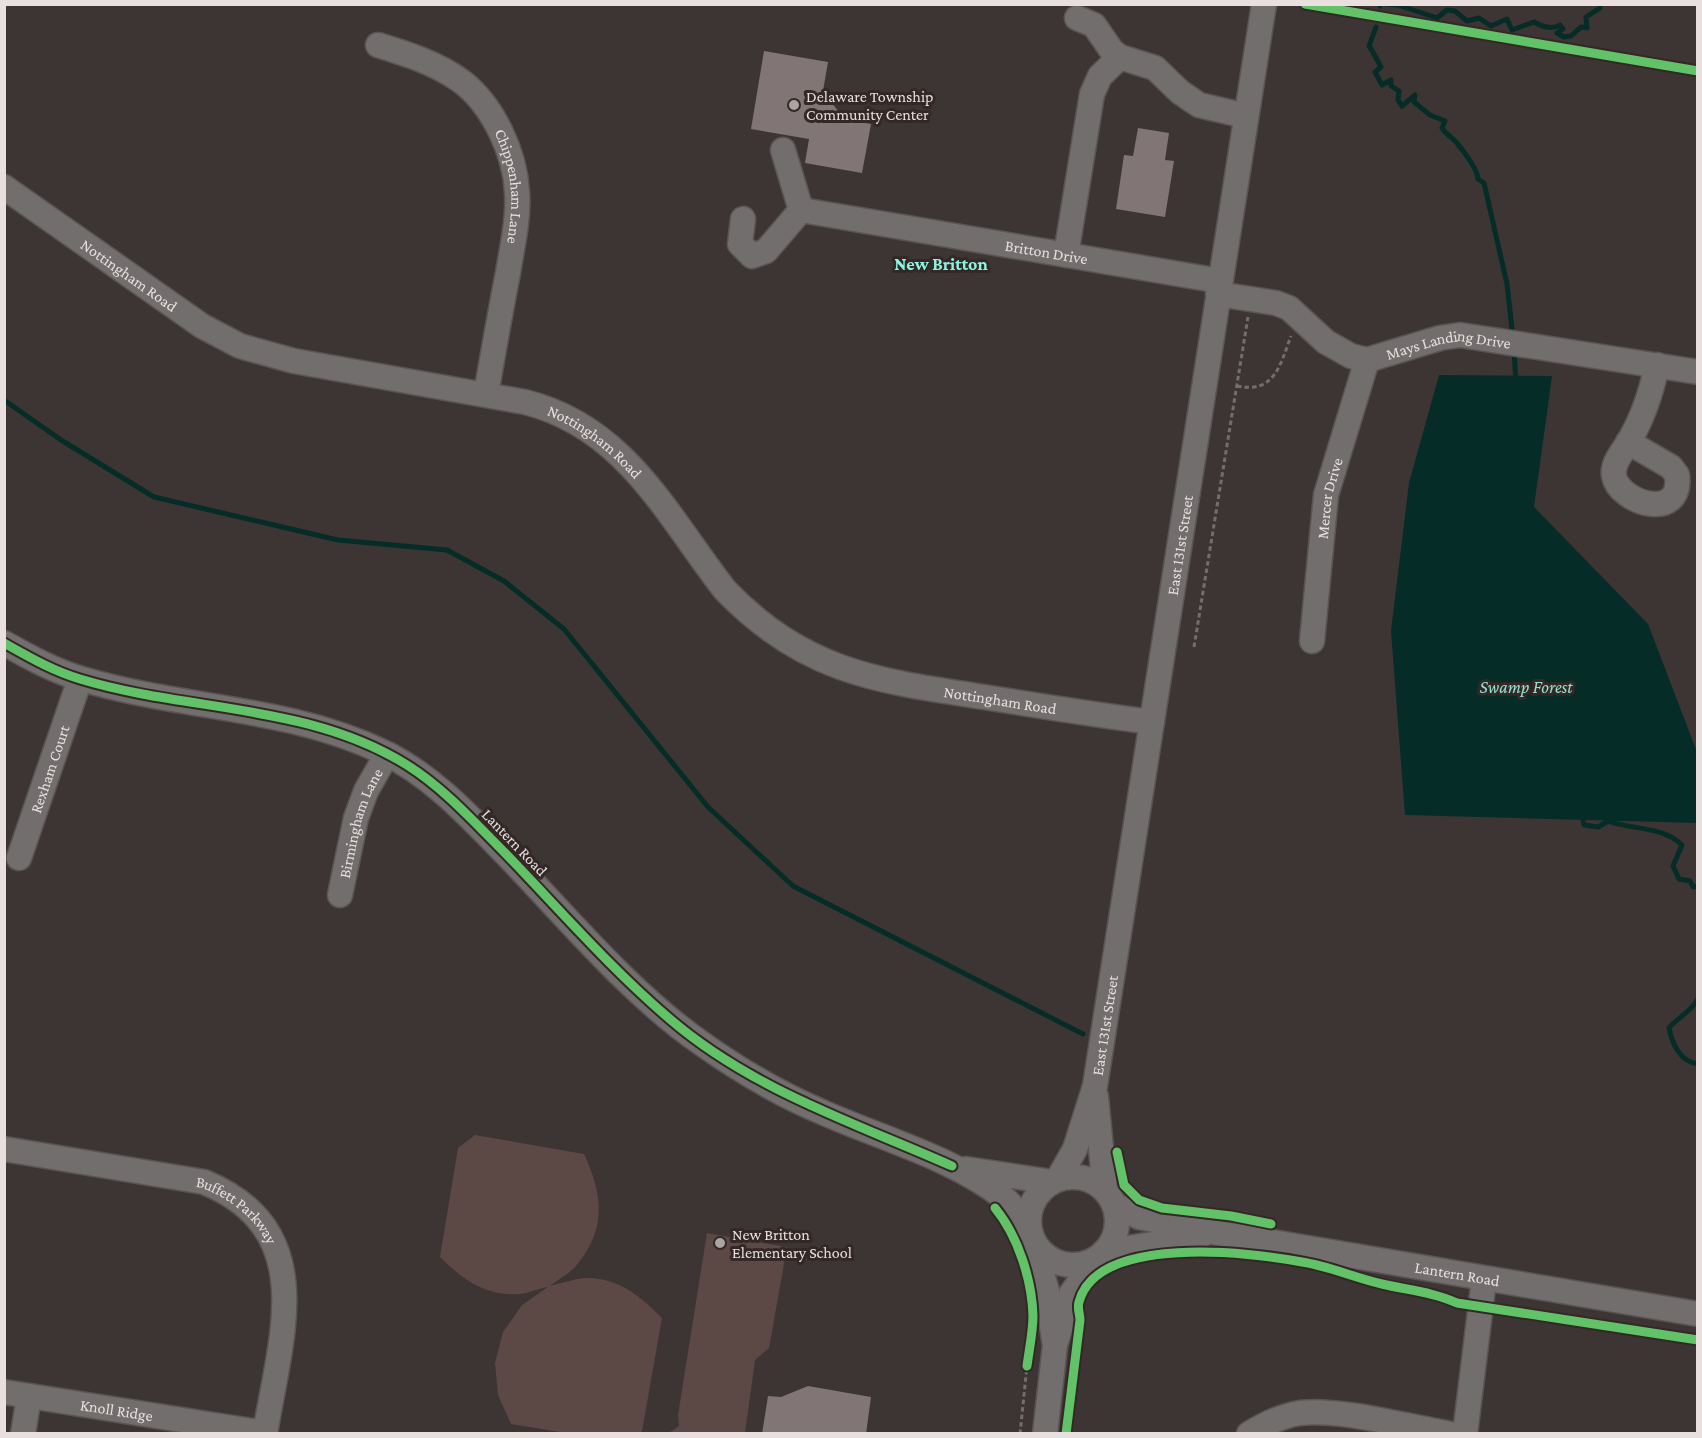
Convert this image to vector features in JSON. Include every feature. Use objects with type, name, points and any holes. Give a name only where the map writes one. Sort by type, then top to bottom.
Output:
[{"type":"street","name":"East 131st Street","points":[[1055,1180],[1075,1149],[1095,1086],[1264,4]]},
{"type":"street","points":[[1077,18],[1094,25],[1112,51],[1120,57],[1155,68],[1180,92],[1199,105],[1246,116]]},
{"type":"street","name":"Chippenham Lane","points":[[378,45],[418,58],[462,82],[485,108],[510,157],[518,194],[516,225],[486,394]]},
{"type":"street","points":[[1066,255],[1092,94],[1100,76],[1120,57]]},
{"type":"street","points":[[743,219],[740,244],[752,256],[766,251],[801,210],[783,150]]},
{"type":"street","name":"Nottingham Road","points":[[4,187],[202,326],[240,346],[294,361],[486,394],[556,411],[587,427],[628,461],[651,488],[712,573],[740,605],[787,643],[820,660],[880,681],[1152,722]]},
{"type":"street","name":"Britton Drive","points":[[801,210],[1066,255],[1219,287]]},
{"type":"street","name":"Mays Landing Drive","points":[[1219,287],[1251,299],[1289,308],[1326,342],[1351,356],[1367,360],[1440,338],[1460,335],[1698,372]]},
{"type":"street","name":"Mercer Drive","points":[[1312,641],[1326,495],[1367,360]]},
{"type":"street","points":[[1628,442],[1647,405],[1657,365]]},
{"type":"street","name":"Lantern Road","points":[[4,643],[35,661],[80,679],[319,726],[387,754],[441,790],[645,997],[698,1042],[765,1084],[812,1107],[952,1167],[1004,1198],[1031,1236]]},
{"type":"street","name":"Rexham Court","points":[[19,858],[80,679]]},
{"type":"street","name":"Birmingham Lane","points":[[340,895],[356,818],[366,791],[387,754]]},
{"type":"street","name":"East 131st Street","points":[[1095,1086],[1109,1197]]},
{"type":"street","name":"Buffett Parkway","points":[[4,1149],[204,1182],[230,1194],[254,1214],[272,1239],[279,1255],[286,1297],[265,1433]]},
{"type":"street","name":"Lantern Road","points":[[952,1167],[1055,1180]]},
{"type":"street","points":[[1045,1434],[1055,1346],[1071,1294],[1114,1238],[1117,1221],[1109,1197],[1091,1181],[1076,1177],[1055,1180],[1040,1191],[1032,1204],[1029,1218],[1031,1236],[1047,1291],[1055,1346]]},
{"type":"street","name":"Lantern Road","points":[[1109,1197],[1138,1217],[1218,1233],[1698,1314]]},
{"type":"street","name":"Lantern Road","points":[[1099,1256],[1218,1233]]},
{"type":"street","points":[[1031,1236],[1044,1255],[1060,1264],[1078,1265],[1099,1256]]},
{"type":"street","points":[[1465,1434],[1484,1279]]},
{"type":"street","name":"Knoll Ridge","points":[[4,1392],[265,1433]]},
{"type":"street","points":[[23,1434],[28,1396]]},
{"type":"street","points":[[1249,1434],[1285,1416],[1310,1412],[1337,1414],[1451,1434]]},
{"type":"path","points":[[1194,647],[1251,299]]},
{"type":"path","points":[[1020,1434],[1027,1361]]},
{"type":"shaded area","points":[[475,1135],[584,1154],[598,1198],[597,1225],[593,1239],[576,1266],[550,1286],[577,1279],[602,1279],[635,1294],[662,1318],[642,1431],[639,1433],[566,1433],[511,1424],[498,1395],[495,1363],[503,1332],[522,1305],[548,1287],[520,1294],[496,1293],[466,1279],[440,1257],[458,1148]]},
{"type":"shaded area","points":[[707,1233],[787,1247],[769,1348],[755,1360],[745,1433],[669,1433],[679,1426],[678,1415]]},
{"type":"water","name":"Swamp Forest","points":[[1439,375],[1552,376],[1534,507],[1648,624],[1697,752],[1697,823],[1405,815],[1391,631],[1409,483]]},
{"type":"building","name":"Delaware Township Community Center","points":[[764,51],[828,62],[823,91],[844,119],[871,124],[862,173],[805,163],[809,139],[751,129]]},
{"type":"building","points":[[1138,128],[1169,133],[1165,160],[1174,161],[1165,217],[1116,209],[1124,155],[1133,156]]},
{"type":"building","points":[[808,1386],[871,1397],[866,1434],[762,1434],[768,1396],[781,1397]]},
{"type":"waterway","points":[[1386,4],[1398,5],[1437,18],[1447,10],[1455,11],[1467,21],[1479,18],[1491,26],[1507,19],[1512,30],[1534,22],[1550,27],[1560,25],[1563,29],[1557,33],[1564,37],[1571,36],[1581,27],[1587,28],[1586,17],[1600,8],[1600,4]]},
{"type":"waterway","points":[[1376,27],[1369,46],[1381,67],[1375,72],[1382,85],[1391,80],[1391,86],[1399,91],[1398,100],[1402,106],[1415,95],[1414,102],[1430,115],[1445,121],[1442,128],[1462,150],[1473,165],[1478,179],[1484,183],[1507,284],[1513,338]]},
{"type":"waterway","points":[[1514,350],[1516,383]]},
{"type":"waterway","points":[[4,400],[61,440],[154,497],[338,540],[447,550],[504,581],[564,629],[708,807],[793,886],[1083,1034]]},
{"type":"waterway","points":[[1582,815],[1584,825],[1598,827],[1608,821],[1666,834],[1682,845],[1673,866],[1679,879],[1690,881],[1693,887],[1698,886]]},
{"type":"waterway","points":[[1698,999],[1692,1008],[1669,1028],[1672,1040],[1682,1056],[1698,1064]]},
{"type":"cycle path","points":[[1305,4],[1698,71]]},
{"type":"cycle path","points":[[4,643],[70,676],[121,690],[289,719],[329,730],[369,745],[407,765],[459,807],[628,981],[703,1045],[770,1086],[952,1166]]},
{"type":"cycle path","points":[[1117,1152],[1124,1185],[1139,1200],[1162,1208],[1231,1216],[1271,1224]]},
{"type":"cycle path","points":[[995,1208],[1017,1245],[1027,1273],[1033,1322],[1027,1366]]},
{"type":"cycle path","points":[[1066,1434],[1080,1320],[1079,1302],[1092,1280],[1114,1266],[1144,1257],[1213,1252],[1278,1258],[1322,1266],[1372,1281],[1439,1296],[1457,1303],[1698,1340]]},
{"type":"place","name":"Delaware Township Community Center","points":[[794,105]]},
{"type":"place","name":"New Britton Elementary School","points":[[720,1243]]},
{"type":"district","name":"New Britton","points":[[941,264]]}]
